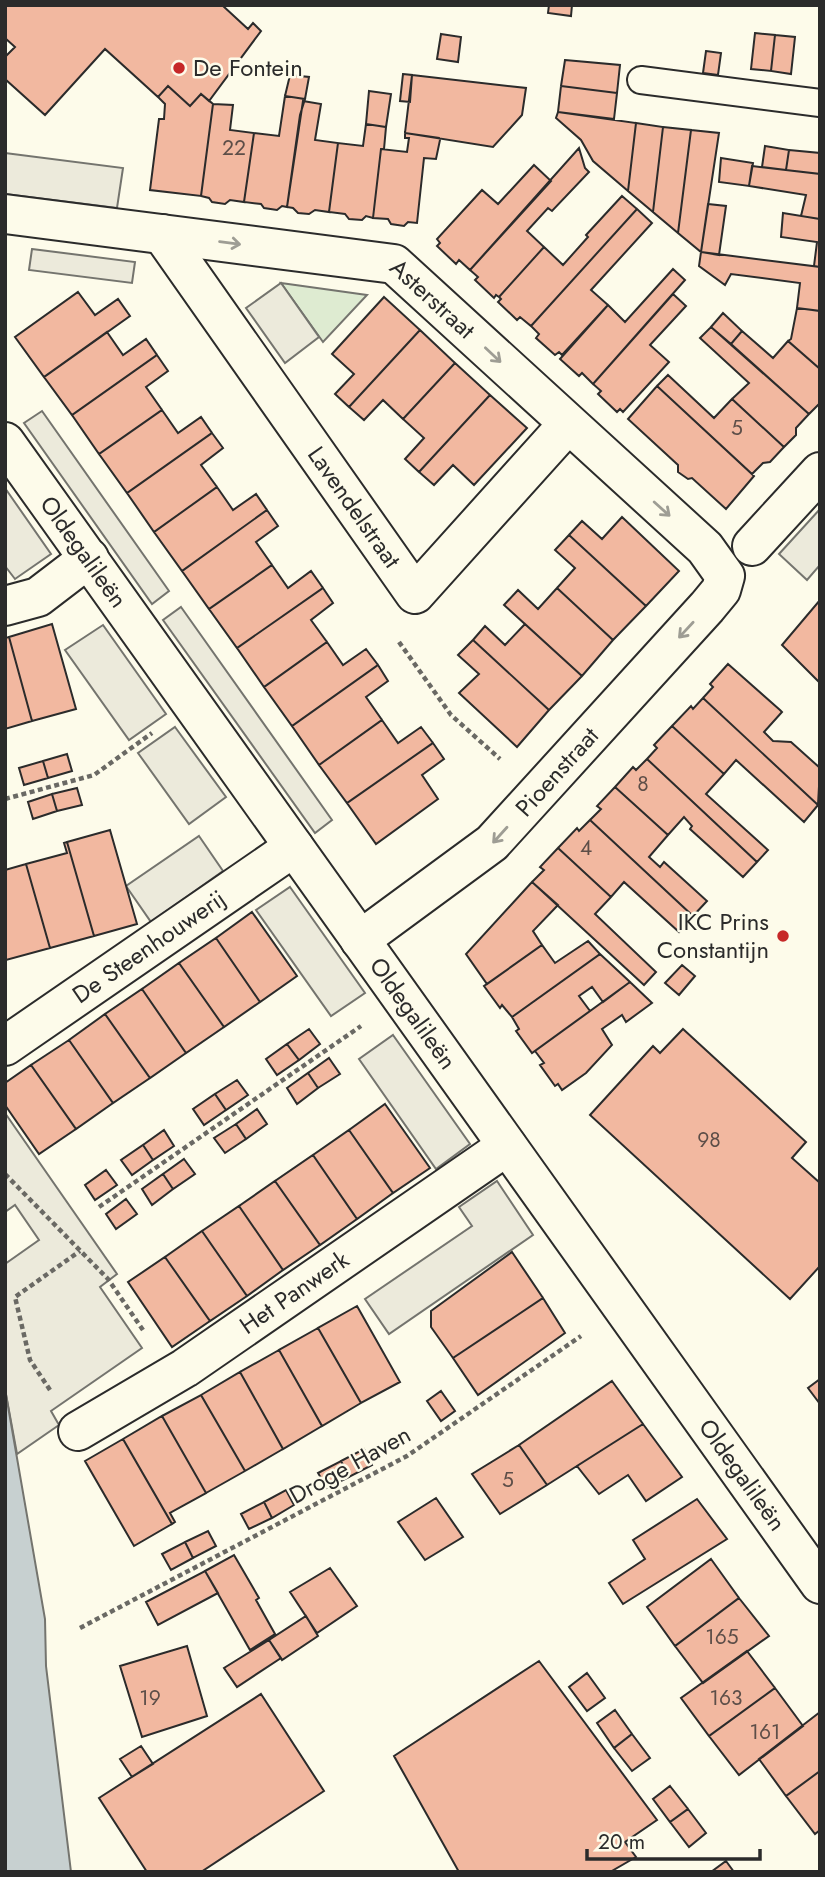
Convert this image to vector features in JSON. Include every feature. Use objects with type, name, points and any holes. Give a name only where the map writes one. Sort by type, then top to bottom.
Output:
[{"type":"street","name":"Asterstraat","points":[[5,214],[394,264],[705,548],[725,576]]},
{"type":"street","name":"Lavendelstraat","points":[[162,234],[415,594],[568,424]]},
{"type":"street","name":"Oldegalileën","points":[[5,442],[820,1584]]},
{"type":"street","points":[[752,546],[820,472]]},
{"type":"street","points":[[5,606],[38,597],[89,558]]},
{"type":"street","name":"Pioenstraat","points":[[360,940],[492,843],[707,607],[721,590],[725,576]]},
{"type":"street","name":"De Steenhouwerij","points":[[5,1046],[294,847]]},
{"type":"street","name":"Het Panwerk","points":[[78,1431],[174,1375],[507,1146]]},
{"type":"lane","points":[[641,80],[820,103]]},
{"type":"path","points":[[415,594],[409,616],[393,633],[451,715],[537,793]]},
{"type":"path","points":[[5,799],[94,775],[192,704]]},
{"type":"path","points":[[100,1207],[401,998]]},
{"type":"path","points":[[5,1174],[108,1279],[174,1375]]},
{"type":"path","points":[[52,1394],[30,1360],[15,1297],[80,1251]]},
{"type":"path","name":"Droge Haven","points":[[80,1628],[407,1456],[622,1308]]},
{"type":"green space","points":[[281,283],[367,295],[323,342]]},
{"type":"shaded area","points":[[5,153],[123,168],[117,208],[5,194]]},
{"type":"shaded area","points":[[32,249],[135,262],[132,283],[29,270]]},
{"type":"shaded area","points":[[281,283],[319,337],[285,363],[246,308]]},
{"type":"shaded area","points":[[42,411],[169,591],[152,604],[24,423]]},
{"type":"shaded area","points":[[5,488],[51,554],[15,579],[5,566]]},
{"type":"shaded area","points":[[820,509],[820,565],[807,580],[779,554]]},
{"type":"shaded area","points":[[181,607],[332,820],[315,833],[163,620]]},
{"type":"shaded area","points":[[103,625],[166,714],[129,740],[65,650]]},
{"type":"shaded area","points":[[175,727],[226,797],[189,824],[138,753]]},
{"type":"shaded area","points":[[199,836],[223,871],[151,922],[126,886]]},
{"type":"shaded area","points":[[290,887],[365,993],[331,1016],[256,910]]},
{"type":"shaded area","points":[[393,1035],[470,1144],[436,1169],[359,1059]]},
{"type":"shaded area","points":[[5,1113],[117,1274],[100,1287],[142,1348],[51,1411],[59,1425],[17,1454],[5,1389],[5,1264],[39,1240],[15,1205],[5,1212]]},
{"type":"shaded area","points":[[497,1181],[533,1235],[389,1334],[365,1299],[472,1226],[459,1207]]},
{"type":"shaded area","points":[[5,1389],[45,1619],[46,1666],[71,1872],[5,1872]]},
{"type":"building","name":"De Fontein","points":[[5,5],[222,5],[248,29],[253,23],[261,31],[209,101],[201,94],[190,106],[168,86],[158,97],[105,49],[45,115],[5,79],[5,57],[15,47],[5,38]]},
{"type":"building","points":[[549,5],[572,5],[571,16],[548,13]]},
{"type":"building","points":[[755,33],[775,35],[771,71],[751,69]]},
{"type":"building","points":[[441,34],[461,37],[458,62],[437,59]]},
{"type":"building","points":[[775,35],[795,37],[791,74],[771,71]]},
{"type":"building","points":[[706,51],[721,53],[718,75],[703,73]]},
{"type":"building","points":[[565,60],[620,65],[617,93],[561,86]]},
{"type":"building","points":[[403,74],[412,75],[410,102],[400,101]]},
{"type":"building","points":[[290,75],[309,77],[305,99],[285,96]]},
{"type":"building","points":[[412,75],[526,88],[522,115],[493,147],[405,133]]},
{"type":"building","points":[[168,86],[190,106],[201,94],[213,104],[201,196],[150,190],[159,119],[164,119],[165,104],[158,97]]},
{"type":"building","points":[[561,86],[617,93],[614,119],[558,112]]},
{"type":"building","points":[[369,91],[391,94],[386,127],[366,124]]},
{"type":"building","points":[[285,96],[305,99],[300,115],[287,207],[282,206],[277,210],[244,202],[254,133],[279,136]]},
{"type":"building","points":[[303,101],[321,104],[315,140],[338,143],[329,212],[315,210],[309,214],[298,213],[287,207]]},
{"type":"building","points":[[213,104],[233,105],[230,130],[254,133],[244,202],[230,200],[225,204],[212,202],[201,196]]},
{"type":"building","points":[[558,112],[636,123],[628,191],[593,161],[581,140],[556,118]]},
{"type":"building","points":[[636,123],[663,127],[653,212],[628,191]]},
{"type":"building","points":[[366,124],[386,127],[373,218],[366,216],[362,220],[349,219],[345,214],[329,212],[338,143],[363,146]]},
{"type":"building","points":[[663,127],[691,130],[678,233],[653,212]]},
{"type":"building","points":[[691,130],[719,133],[701,252],[678,233]]},
{"type":"building","points":[[405,133],[440,140],[436,159],[424,158],[417,223],[408,222],[404,226],[391,224],[388,219],[373,218],[381,149],[407,152],[409,138],[405,138]]},
{"type":"building","points":[[765,146],[789,150],[786,170],[762,167]]},
{"type":"building","points":[[579,148],[585,168],[589,172],[552,211],[548,208],[527,231],[544,247],[499,297],[496,295],[494,298],[475,280],[478,277],[470,270]]},
{"type":"building","points":[[789,150],[820,153],[820,174],[786,170]]},
{"type":"building","points":[[721,158],[753,163],[749,186],[719,182]]},
{"type":"building","points":[[534,165],[551,181],[470,270],[459,260],[456,264],[437,246],[440,243],[437,239],[482,190],[498,204]]},
{"type":"building","points":[[752,166],[820,174],[820,219],[801,216],[806,195],[749,186]]},
{"type":"building","points":[[622,196],[637,209],[531,326],[520,317],[517,320],[498,302],[501,299],[499,297],[544,247],[563,265]]},
{"type":"building","points":[[708,204],[726,206],[719,255],[701,252]]},
{"type":"building","points":[[637,209],[652,223],[591,290],[608,305],[562,355],[559,352],[555,355],[536,338],[539,334],[531,326]]},
{"type":"building","points":[[783,213],[820,219],[820,267],[814,266],[817,242],[781,237]]},
{"type":"building","points":[[701,252],[820,267],[820,311],[797,308],[800,283],[731,274],[725,285],[699,266]]},
{"type":"building","points":[[673,269],[685,280],[593,384],[582,373],[579,376],[560,359],[608,305],[625,322]]},
{"type":"building","points":[[78,292],[95,315],[118,299],[130,316],[44,377],[15,337]]},
{"type":"building","points":[[673,294],[686,306],[650,345],[669,362],[623,412],[620,409],[617,412],[598,394],[601,391],[593,384]]},
{"type":"building","points":[[384,297],[420,330],[349,407],[335,394],[354,374],[332,354]]},
{"type":"building","points":[[797,308],[820,311],[820,369],[788,341],[791,339]]},
{"type":"building","points":[[723,313],[742,331],[731,344],[711,327]]},
{"type":"building","points":[[711,327],[809,414],[796,428],[796,435],[784,447],[732,399],[749,383],[700,338]]},
{"type":"building","points":[[420,330],[455,363],[403,419],[383,400],[364,420],[349,407]]},
{"type":"building","points":[[742,331],[773,358],[788,341],[820,369],[820,403],[809,414],[731,344]]},
{"type":"building","points":[[107,332],[123,355],[146,339],[157,355],[72,415],[44,377]]},
{"type":"building","points":[[157,355],[168,371],[146,387],[162,410],[99,454],[72,415]]},
{"type":"building","points":[[455,363],[490,395],[419,472],[405,459],[424,438],[403,419]]},
{"type":"building","points":[[668,375],[714,418],[732,399],[784,447],[770,462],[763,463],[752,474],[657,386]]},
{"type":"building","points":[[657,386],[754,476],[726,509],[692,478],[688,479],[678,472],[678,465],[628,419]]},
{"type":"building","points":[[490,395],[527,428],[474,485],[453,465],[434,485],[419,472]]},
{"type":"building","points":[[162,410],[178,433],[201,417],[212,433],[127,493],[99,454]]},
{"type":"building","points":[[212,433],[223,448],[201,465],[217,487],[154,532],[127,493]]},
{"type":"building","points":[[217,487],[233,510],[256,494],[267,510],[182,571],[154,532]]},
{"type":"building","points":[[267,510],[278,526],[256,542],[272,565],[209,609],[182,571]]},
{"type":"building","points":[[622,517],[679,571],[646,606],[569,535],[582,521],[602,539]]},
{"type":"building","points":[[569,535],[646,606],[613,640],[557,588],[575,568],[555,550]]},
{"type":"building","points":[[272,565],[288,588],[311,571],[323,588],[237,648],[209,609]]},
{"type":"building","points":[[323,588],[333,603],[311,620],[327,642],[264,687],[237,648]]},
{"type":"building","points":[[557,588],[613,640],[582,676],[504,605],[518,590],[538,609]]},
{"type":"building","points":[[820,600],[820,683],[782,645]]},
{"type":"building","points":[[52,624],[76,709],[32,721],[9,637]]},
{"type":"building","points":[[525,624],[582,676],[549,710],[473,640],[485,626],[505,645]]},
{"type":"building","points":[[9,637],[32,721],[5,729],[5,638]]},
{"type":"building","points":[[473,640],[549,710],[517,747],[459,693],[479,674],[458,655]]},
{"type":"building","points":[[327,642],[343,665],[366,649],[378,665],[292,726],[264,687]]},
{"type":"building","points":[[728,664],[782,712],[764,732],[773,741],[791,742],[820,768],[818,805],[703,698],[713,687],[710,684]]},
{"type":"building","points":[[378,665],[388,681],[366,697],[382,720],[319,765],[292,726]]},
{"type":"building","points":[[703,698],[818,805],[804,822],[736,760],[724,774],[672,726],[691,706],[693,709]]},
{"type":"building","points":[[382,720],[398,743],[421,727],[433,743],[347,803],[319,765]]},
{"type":"building","points":[[672,726],[724,774],[706,794],[768,850],[757,862],[647,759],[657,748],[654,745]]},
{"type":"building","points":[[433,743],[444,759],[422,775],[438,799],[376,844],[347,803]]},
{"type":"building","points":[[67,754],[72,771],[48,778],[43,761]]},
{"type":"building","points":[[647,759],[757,862],[743,877],[690,829],[692,826],[684,817],[668,835],[615,787],[633,767],[636,770]]},
{"type":"building","points":[[43,761],[48,778],[24,785],[19,768]]},
{"type":"building","points":[[615,787],[668,835],[649,857],[660,867],[664,862],[707,901],[693,916],[590,820],[601,809],[597,806]]},
{"type":"building","points":[[77,788],[82,805],[57,811],[52,794]]},
{"type":"building","points":[[52,794],[57,811],[33,819],[28,802]]},
{"type":"building","points":[[590,820],[693,916],[679,932],[624,882],[611,897],[558,848],[577,828],[579,831]]},
{"type":"building","points":[[110,830],[137,924],[94,936],[67,842]]},
{"type":"building","points":[[67,842],[94,936],[50,948],[26,864],[67,853],[64,843]]},
{"type":"building","points":[[558,848],[611,897],[595,914],[656,972],[644,985],[532,882],[544,870],[540,867]]},
{"type":"building","points":[[26,864],[50,948],[6,960],[5,870]]},
{"type":"building","points":[[532,882],[558,905],[533,931],[542,945],[487,984],[466,954]]},
{"type":"building","points":[[252,912],[297,976],[260,1002],[216,938]]},
{"type":"building","points":[[216,938],[260,1002],[224,1027],[179,963]]},
{"type":"building","points":[[588,941],[600,954],[512,1017],[502,1005],[500,1008],[484,986],[542,945],[555,963]]},
{"type":"building","points":[[600,954],[630,982],[603,1002],[592,987],[579,996],[590,1011],[532,1053],[516,1031],[519,1029],[512,1017]]},
{"type":"building","points":[[179,963],[224,1027],[186,1053],[142,989]]},
{"type":"building","points":[[682,965],[695,976],[679,995],[665,983]]},
{"type":"building","points":[[630,982],[652,1003],[626,1022],[622,1015],[602,1029],[612,1045],[586,1073],[562,1090],[558,1084],[555,1086],[540,1065],[544,1063],[535,1051]]},
{"type":"building","points":[[142,989],[186,1053],[150,1078],[105,1014]]},
{"type":"building","points":[[105,1014],[150,1078],[113,1103],[69,1040]]},
{"type":"building","points":[[309,1029],[320,1044],[299,1060],[287,1044]]},
{"type":"building","points":[[683,1029],[806,1142],[792,1158],[820,1183],[820,1266],[790,1299],[590,1115],[653,1046],[660,1053]]},
{"type":"building","points":[[69,1040],[113,1103],[76,1129],[31,1065]]},
{"type":"building","points":[[287,1044],[299,1060],[277,1075],[266,1059]]},
{"type":"building","points":[[329,1058],[340,1074],[318,1088],[308,1073]]},
{"type":"building","points":[[31,1065],[76,1129],[39,1154],[5,1105],[5,1083]]},
{"type":"building","points":[[308,1073],[318,1088],[297,1104],[287,1088]]},
{"type":"building","points":[[237,1080],[248,1095],[226,1110],[215,1094]]},
{"type":"building","points":[[215,1094],[226,1110],[204,1125],[193,1109]]},
{"type":"building","points":[[385,1104],[430,1168],[393,1193],[349,1130]]},
{"type":"building","points":[[257,1109],[267,1124],[246,1139],[236,1124]]},
{"type":"building","points":[[236,1124],[246,1139],[225,1153],[214,1138]]},
{"type":"building","points":[[164,1130],[174,1146],[153,1160],[143,1145]]},
{"type":"building","points":[[349,1130],[393,1193],[357,1219],[313,1155]]},
{"type":"building","points":[[143,1145],[153,1160],[132,1175],[121,1160]]},
{"type":"building","points":[[313,1155],[357,1219],[320,1245],[275,1181]]},
{"type":"building","points":[[184,1159],[195,1174],[173,1189],[163,1174]]},
{"type":"building","points":[[106,1170],[117,1185],[95,1200],[85,1185]]},
{"type":"building","points":[[163,1174],[173,1189],[152,1205],[142,1189]]},
{"type":"building","points":[[275,1181],[320,1245],[283,1270],[239,1206]]},
{"type":"building","points":[[126,1199],[137,1214],[116,1229],[106,1214]]},
{"type":"building","points":[[239,1206],[283,1270],[247,1296],[202,1231]]},
{"type":"building","points":[[202,1231],[247,1296],[210,1321],[165,1257]]},
{"type":"building","points":[[512,1252],[543,1298],[453,1358],[431,1327],[431,1311]]},
{"type":"building","points":[[165,1257],[210,1321],[172,1347],[128,1282]]},
{"type":"building","points":[[543,1298],[565,1333],[478,1395],[453,1358]]},
{"type":"building","points":[[357,1306],[400,1382],[361,1403],[318,1328]]},
{"type":"building","points":[[318,1328],[361,1403],[322,1426],[279,1350]]},
{"type":"building","points":[[279,1350],[322,1426],[283,1449],[240,1372]]},
{"type":"building","points":[[240,1372],[283,1449],[245,1471],[201,1395]]},
{"type":"building","points":[[820,1379],[820,1404],[808,1388]]},
{"type":"building","points":[[612,1381],[643,1424],[547,1485],[519,1445]]},
{"type":"building","points":[[441,1391],[455,1411],[441,1421],[427,1401]]},
{"type":"building","points":[[201,1395],[245,1471],[206,1493],[162,1416]]},
{"type":"building","points":[[162,1416],[206,1493],[170,1513],[175,1522],[172,1524],[123,1439]]},
{"type":"building","points":[[643,1424],[682,1477],[646,1501],[628,1475],[599,1494],[577,1466]]},
{"type":"building","points":[[123,1439],[172,1524],[134,1546],[85,1461]]},
{"type":"building","points":[[519,1445],[547,1485],[500,1514],[472,1474]]},
{"type":"building","points":[[364,1449],[372,1465],[349,1477],[341,1461]]},
{"type":"building","points":[[341,1461],[349,1477],[327,1488],[318,1473]]},
{"type":"building","points":[[286,1490],[294,1505],[272,1518],[264,1502]]},
{"type":"building","points":[[436,1498],[463,1537],[425,1560],[398,1522]]},
{"type":"building","points":[[697,1499],[727,1539],[623,1604],[609,1583],[645,1559],[633,1540]]},
{"type":"building","points":[[264,1502],[272,1518],[249,1529],[241,1514]]},
{"type":"building","points":[[208,1531],[216,1546],[193,1558],[185,1542]]},
{"type":"building","points":[[185,1542],[193,1558],[171,1570],[162,1554]]},
{"type":"building","points":[[234,1555],[259,1598],[256,1600],[275,1634],[250,1650],[205,1571]]},
{"type":"building","points":[[711,1559],[739,1598],[675,1646],[647,1607]]},
{"type":"building","points":[[330,1568],[357,1606],[317,1633],[290,1592]]},
{"type":"building","points":[[205,1571],[218,1593],[158,1625],[146,1602]]},
{"type":"building","points":[[739,1598],[769,1636],[703,1683],[675,1646]]},
{"type":"building","points":[[306,1616],[318,1636],[282,1660],[269,1640]]},
{"type":"building","points":[[269,1640],[281,1658],[237,1687],[224,1668]]},
{"type":"building","points":[[187,1646],[207,1716],[142,1737],[120,1666]]},
{"type":"building","points":[[747,1651],[775,1688],[709,1736],[681,1698]]},
{"type":"building","points":[[539,1661],[657,1820],[625,1842],[636,1857],[610,1872],[459,1872],[394,1756]]},
{"type":"building","points":[[587,1673],[605,1698],[587,1711],[569,1687]]},
{"type":"building","points":[[775,1688],[803,1726],[739,1775],[709,1736]]},
{"type":"building","points":[[261,1694],[324,1791],[201,1872],[147,1872],[99,1798]]},
{"type":"building","points":[[615,1710],[632,1734],[614,1748],[597,1723]]},
{"type":"building","points":[[820,1712],[820,1771],[786,1796],[759,1759]]},
{"type":"building","points":[[632,1734],[650,1758],[632,1771],[614,1748]]},
{"type":"building","points":[[141,1746],[153,1764],[132,1777],[120,1759]]},
{"type":"building","points":[[820,1771],[820,1830],[815,1834],[786,1796]]},
{"type":"building","points":[[670,1786],[688,1809],[670,1822],[653,1799]]},
{"type":"building","points":[[688,1809],[706,1833],[689,1847],[670,1822]]},
{"type":"building","points":[[726,1861],[734,1872],[711,1872]]},
{"type":"place","name":"De Fontein","points":[[179,68]]},
{"type":"place","name":"IKC Prins Constantijn","points":[[783,936]]}]
